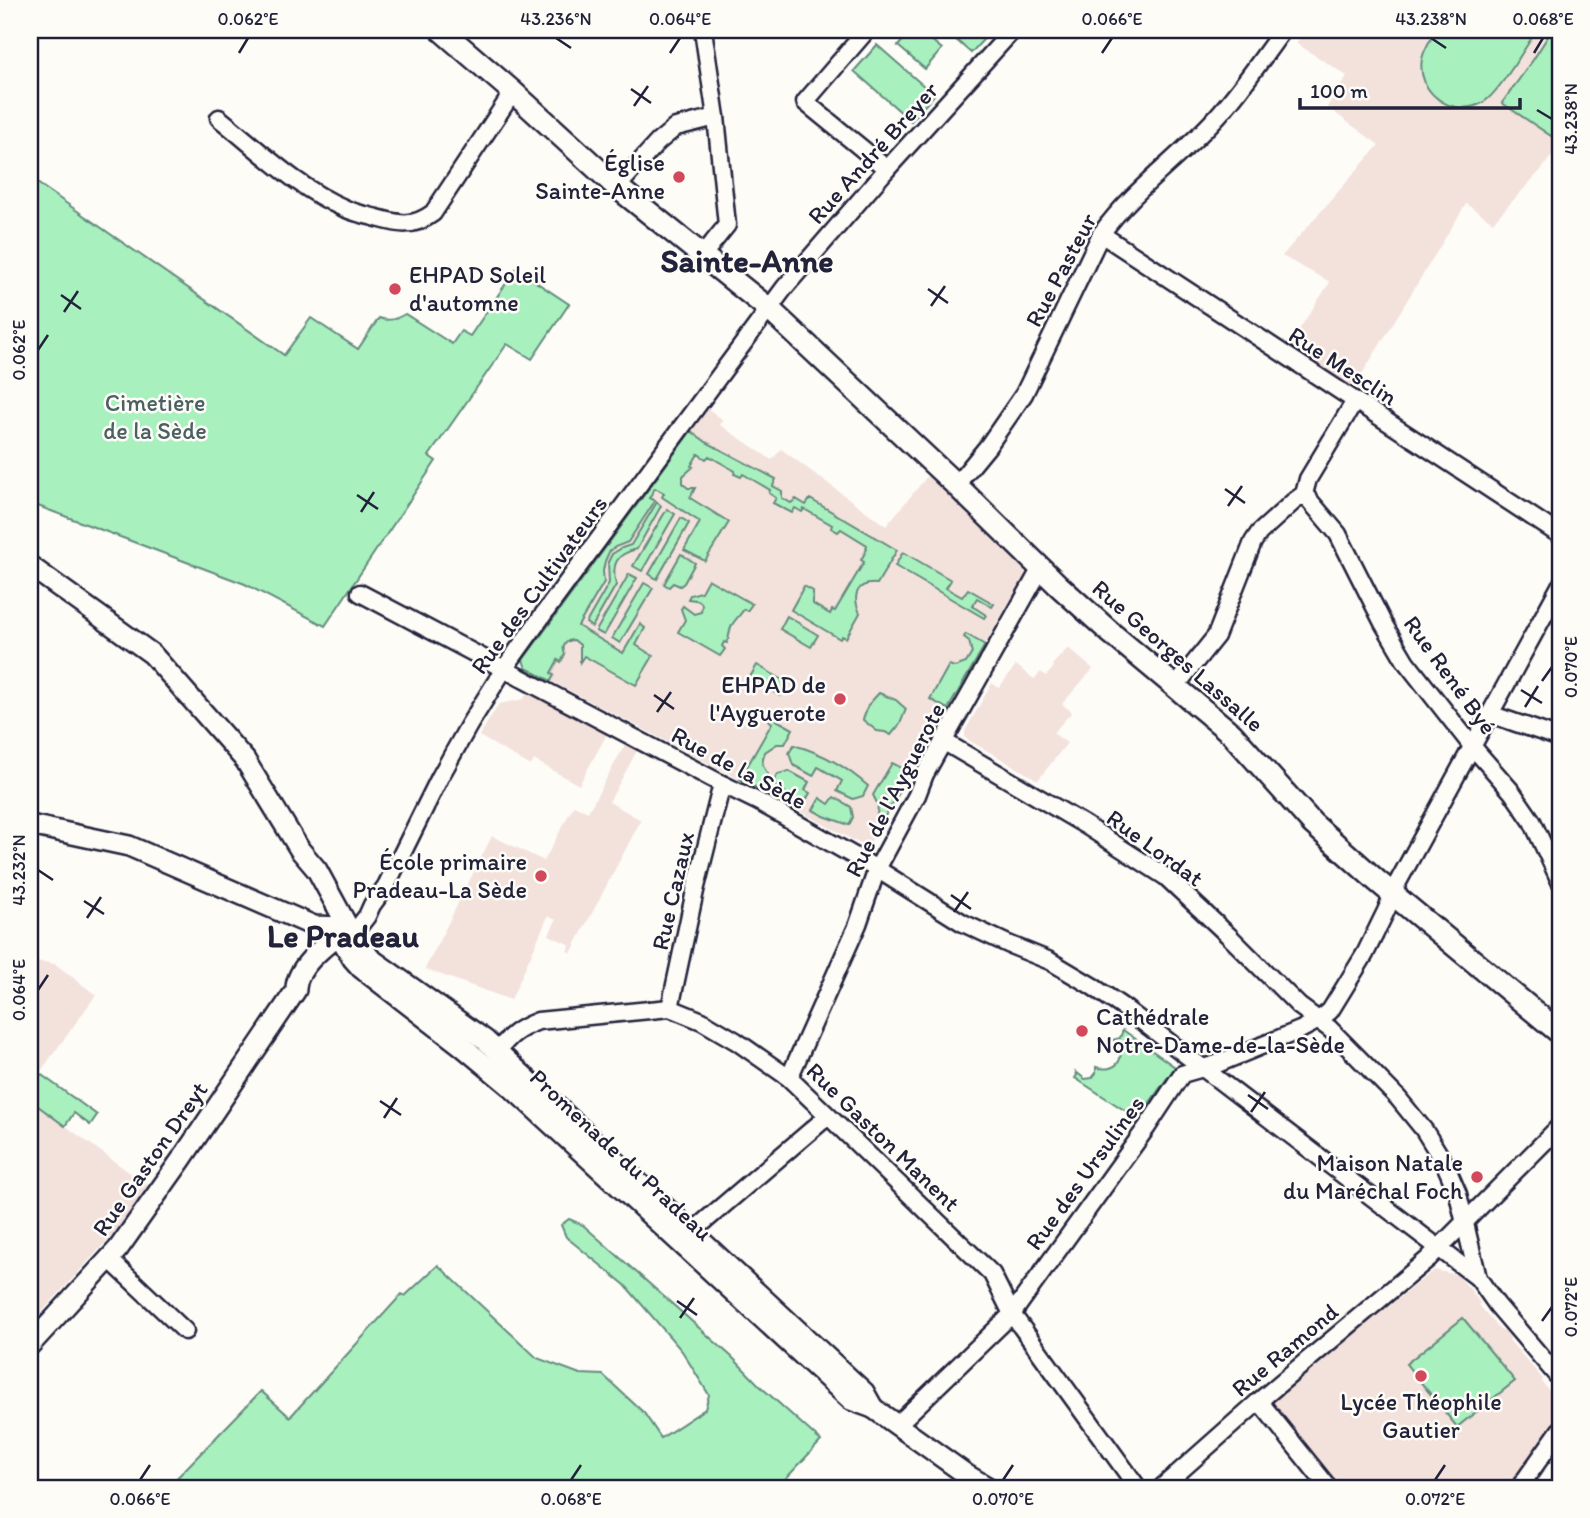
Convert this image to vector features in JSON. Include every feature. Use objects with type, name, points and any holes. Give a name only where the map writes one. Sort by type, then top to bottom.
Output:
[{"type":"main road","name":"Rue Georges Lassalle","points":[[441,30],[617,187],[769,309],[1111,633],[1232,734],[1312,823],[1560,1032]]},
{"type":"street","points":[[702,256],[727,225],[716,117],[703,30]]},
{"type":"street","points":[[867,30],[804,102],[887,169]]},
{"type":"street","name":"Rue André Breyer","points":[[769,309],[887,169],[1013,30]]},
{"type":"street","name":"Rue Pasteur","points":[[956,485],[988,446],[1024,394],[1101,234],[1129,201],[1211,122],[1283,30]]},
{"type":"street","points":[[219,118],[306,188],[326,200],[349,211],[403,224],[416,223],[433,213],[513,92]]},
{"type":"street","points":[[617,187],[658,142],[676,127],[716,117]]},
{"type":"street","name":"Rue Mesclin","points":[[1101,234],[1560,535]]},
{"type":"street","name":"Rue des Cultivateurs","points":[[343,933],[367,916],[386,886],[440,777],[504,669],[769,309]]},
{"type":"street","points":[[1175,687],[1216,636],[1253,542],[1259,533],[1304,494],[1308,479],[1355,401]]},
{"type":"street","name":"Rue René Byé","points":[[1304,494],[1338,534],[1406,662],[1512,792],[1532,821],[1560,881]]},
{"type":"street","points":[[30,566],[152,654],[245,760],[300,850],[306,874],[343,933]]},
{"type":"street","name":"Rue de l'Ayguerote","points":[[789,1078],[858,924],[877,869],[925,774],[1041,568]]},
{"type":"street","points":[[1319,1020],[1330,1011],[1365,954],[1398,882],[1560,586]]},
{"type":"street","name":"Rue de la Sède","points":[[360,593],[759,802],[877,869],[963,923],[1050,961],[1081,979],[1127,1010],[1478,1278]]},
{"type":"street","points":[[1490,714],[1560,738]]},
{"type":"street","name":"Rue Lordat","points":[[943,741],[1093,830],[1166,877],[1299,1006],[1330,1029],[1398,1098],[1445,1164],[1458,1194],[1478,1278]]},
{"type":"street","name":"Rue Cazaux","points":[[670,1008],[695,891],[722,784]]},
{"type":"street","points":[[30,825],[129,846],[289,916],[343,933]]},
{"type":"street","name":"Rue Gaston Dreyt","points":[[30,1345],[109,1259],[163,1187],[296,990],[296,981],[327,943],[343,933]]},
{"type":"street","name":"Promenade du Pradeau","points":[[343,933],[370,958],[485,1040],[864,1392],[873,1408]]},
{"type":"street","name":"Promenade du Pradeau","points":[[343,933],[353,959],[361,968],[510,1086],[851,1400],[873,1408],[989,1488]]},
{"type":"street","name":"Rue Gaston Manent","points":[[497,1052],[521,1027],[538,1021],[670,1008],[716,1028],[789,1078],[992,1274],[1012,1314],[1138,1488]]},
{"type":"street","name":"Rue des Ursulines","points":[[896,1426],[1012,1314],[1182,1074],[1217,1064],[1319,1020]]},
{"type":"street","points":[[671,1233],[683,1237],[692,1232],[828,1116]]},
{"type":"street","points":[[1465,1221],[1560,1126]]},
{"type":"street","name":"Rue Ramond","points":[[1161,1488],[1259,1401],[1428,1259],[1465,1221]]},
{"type":"street","points":[[109,1259],[185,1331]]},
{"type":"street","points":[[1478,1278],[1497,1305],[1560,1379]]},
{"type":"street","points":[[1259,1401],[1329,1488]]},
{"type":"street","points":[[1519,1488],[1560,1430]]},
{"type":"shaded area","points":[[1307,30],[1560,30],[1560,144],[1542,169],[1493,222],[1466,204],[1351,392],[1287,348],[1330,282],[1282,256],[1379,145],[1327,107],[1347,76],[1296,43]]},
{"type":"shaded area","points":[[707,408],[723,420],[720,425],[772,460],[781,449],[886,526],[930,473],[1024,567],[1025,575],[869,844],[851,839],[526,668],[523,660]]},
{"type":"shaded area","points":[[1068,648],[1093,669],[1062,704],[1072,712],[1053,733],[1067,743],[1038,780],[965,738],[965,731],[992,683],[999,688],[1016,665],[1034,679],[1041,672],[1046,676]]},
{"type":"shaded area","points":[[528,690],[607,734],[579,785],[534,760],[531,766],[479,736],[499,704],[524,699]]},
{"type":"shaded area","name":"École primaire Pradeau-La Sède","points":[[626,743],[638,749],[609,802],[641,820],[571,953],[567,951],[570,945],[549,935],[556,920],[548,916],[511,1000],[425,969],[492,836],[544,861],[574,805],[588,812]]},
{"type":"shaded area","points":[[30,960],[55,964],[96,995],[30,1086]]},
{"type":"shaded area","points":[[30,1100],[148,1186],[115,1232],[30,1325]]},
{"type":"shaded area","name":"Lycée Théophile Gautier","points":[[1434,1270],[1457,1275],[1470,1289],[1479,1305],[1501,1331],[1504,1330],[1509,1340],[1543,1379],[1542,1382],[1560,1404],[1560,1416],[1510,1488],[1338,1488],[1267,1403]]},
{"type":"green space","points":[[912,30],[919,30],[942,49],[925,69],[898,46]]},
{"type":"green space","points":[[945,30],[992,30],[971,53]]},
{"type":"green space","points":[[1436,30],[1537,30],[1503,81],[1488,98],[1471,107],[1459,108],[1438,99],[1430,92],[1425,82],[1422,59]]},
{"type":"green space","points":[[1552,30],[1560,30],[1560,142],[1502,103]]},
{"type":"green space","points":[[877,45],[934,95],[911,121],[854,71]]},
{"type":"green space","name":"Cimetière de la Sède","points":[[30,178],[284,355],[311,318],[358,349],[379,318],[386,320],[405,314],[452,344],[461,331],[470,336],[516,269],[569,304],[532,359],[507,344],[429,456],[436,461],[325,626],[245,584],[30,503]]},
{"type":"green space","points":[[691,431],[706,442],[776,479],[773,486],[782,491],[782,498],[791,503],[796,499],[806,505],[810,499],[897,550],[877,584],[864,585],[858,591],[856,601],[860,613],[846,638],[842,636],[840,639],[791,610],[804,586],[813,591],[813,604],[830,614],[832,610],[835,611],[864,562],[861,560],[867,545],[841,529],[838,532],[831,528],[832,525],[804,509],[802,512],[795,508],[792,513],[773,503],[776,498],[769,493],[770,490],[743,474],[741,477],[734,474],[735,471],[709,456],[706,459],[698,454],[691,466],[693,467],[683,476],[683,484],[688,488],[695,488],[690,498],[729,522],[705,561],[684,550],[700,522],[662,497],[664,493],[655,488],[649,498],[655,501],[628,542],[609,552],[603,571],[604,582],[578,626],[623,653],[640,624],[645,628],[636,645],[653,656],[636,685],[584,656],[580,662],[580,645],[574,640],[565,644],[565,654],[551,673],[554,675],[551,681],[526,668],[523,660]]},
{"type":"green space","points":[[657,502],[661,506],[637,549],[624,554],[617,561],[614,571],[616,585],[592,627],[586,623],[609,583],[608,562],[612,554],[631,545]]},
{"type":"green space","points":[[667,509],[675,514],[642,571],[633,566]]},
{"type":"green space","points":[[681,518],[689,523],[657,579],[649,574]]},
{"type":"green space","points":[[903,552],[951,580],[946,588],[962,597],[968,589],[994,604],[992,607],[977,598],[972,606],[986,615],[984,618],[895,566]]},
{"type":"green space","points":[[681,554],[695,563],[684,583],[680,586],[673,583],[669,587],[664,584]]},
{"type":"green space","points":[[629,574],[637,578],[604,635],[596,631]]},
{"type":"green space","points":[[708,579],[752,604],[747,611],[744,609],[732,625],[727,643],[724,642],[722,646],[725,649],[720,656],[678,632],[685,620],[681,609],[683,606],[694,614],[701,612],[701,602],[688,599],[690,595],[701,592]]},
{"type":"green space","points":[[644,583],[653,588],[620,643],[612,638]]},
{"type":"green space","points":[[787,616],[818,635],[811,647],[780,629]]},
{"type":"green space","points":[[966,634],[985,645],[948,709],[930,699],[949,665],[955,667],[966,663],[972,653],[969,641],[964,637]]},
{"type":"green space","points":[[757,665],[788,683],[780,696],[750,677]]},
{"type":"green space","points":[[879,693],[896,700],[906,709],[900,724],[891,735],[877,731],[863,720],[868,705]]},
{"type":"green space","points":[[771,717],[793,729],[785,744],[777,744],[765,752],[763,763],[768,774],[760,790],[740,779],[772,723],[769,720]]},
{"type":"green space","points":[[794,745],[834,761],[851,772],[868,786],[863,796],[853,799],[837,791],[842,781],[818,767],[813,776],[793,765],[789,753]]},
{"type":"green space","points":[[892,763],[911,773],[884,818],[877,815],[878,805],[873,795]]},
{"type":"green space","points":[[789,771],[809,782],[805,790],[810,793],[803,805],[772,783],[778,774]]},
{"type":"green space","points":[[834,797],[851,807],[853,817],[849,825],[813,810],[820,798],[829,804]]},
{"type":"green space","points":[[1123,1030],[1175,1067],[1138,1119],[1075,1078],[1076,1072],[1085,1079],[1092,1078],[1096,1067],[1103,1069],[1115,1066],[1120,1052],[1113,1040],[1120,1038]]},
{"type":"green space","points":[[39,1073],[97,1115],[90,1125],[74,1113],[65,1126],[30,1100],[30,1086]]},
{"type":"green space","points":[[569,1219],[583,1225],[732,1357],[821,1441],[777,1488],[167,1488],[261,1391],[290,1417],[402,1294],[405,1296],[438,1265],[537,1358],[580,1374],[603,1375],[644,1413],[661,1438],[705,1409],[709,1395],[682,1351],[625,1285],[566,1237],[561,1225]]},
{"type":"green space","points":[[1463,1318],[1515,1381],[1457,1427],[1406,1364]]},
{"type":"place","name":"Église Sainte-Anne","points":[[679,177]]},
{"type":"place","name":"EHPAD Soleil d'automne","points":[[395,289]]},
{"type":"place","name":"EHPAD de l'Ayguerote","points":[[840,699]]},
{"type":"place","name":"École primaire Pradeau-La Sède","points":[[541,876]]},
{"type":"place","name":"Cathédrale Notre-Dame-de-la-Sède","points":[[1082,1031]]},
{"type":"place","name":"Maison Natale du Maréchal Foch","points":[[1477,1177]]},
{"type":"place","name":"Lycée Théophile Gautier","points":[[1421,1376]]},
{"type":"district","name":"Sainte-Anne","points":[[747,261]]},
{"type":"district","name":"Le Pradeau","points":[[343,936]]}]
